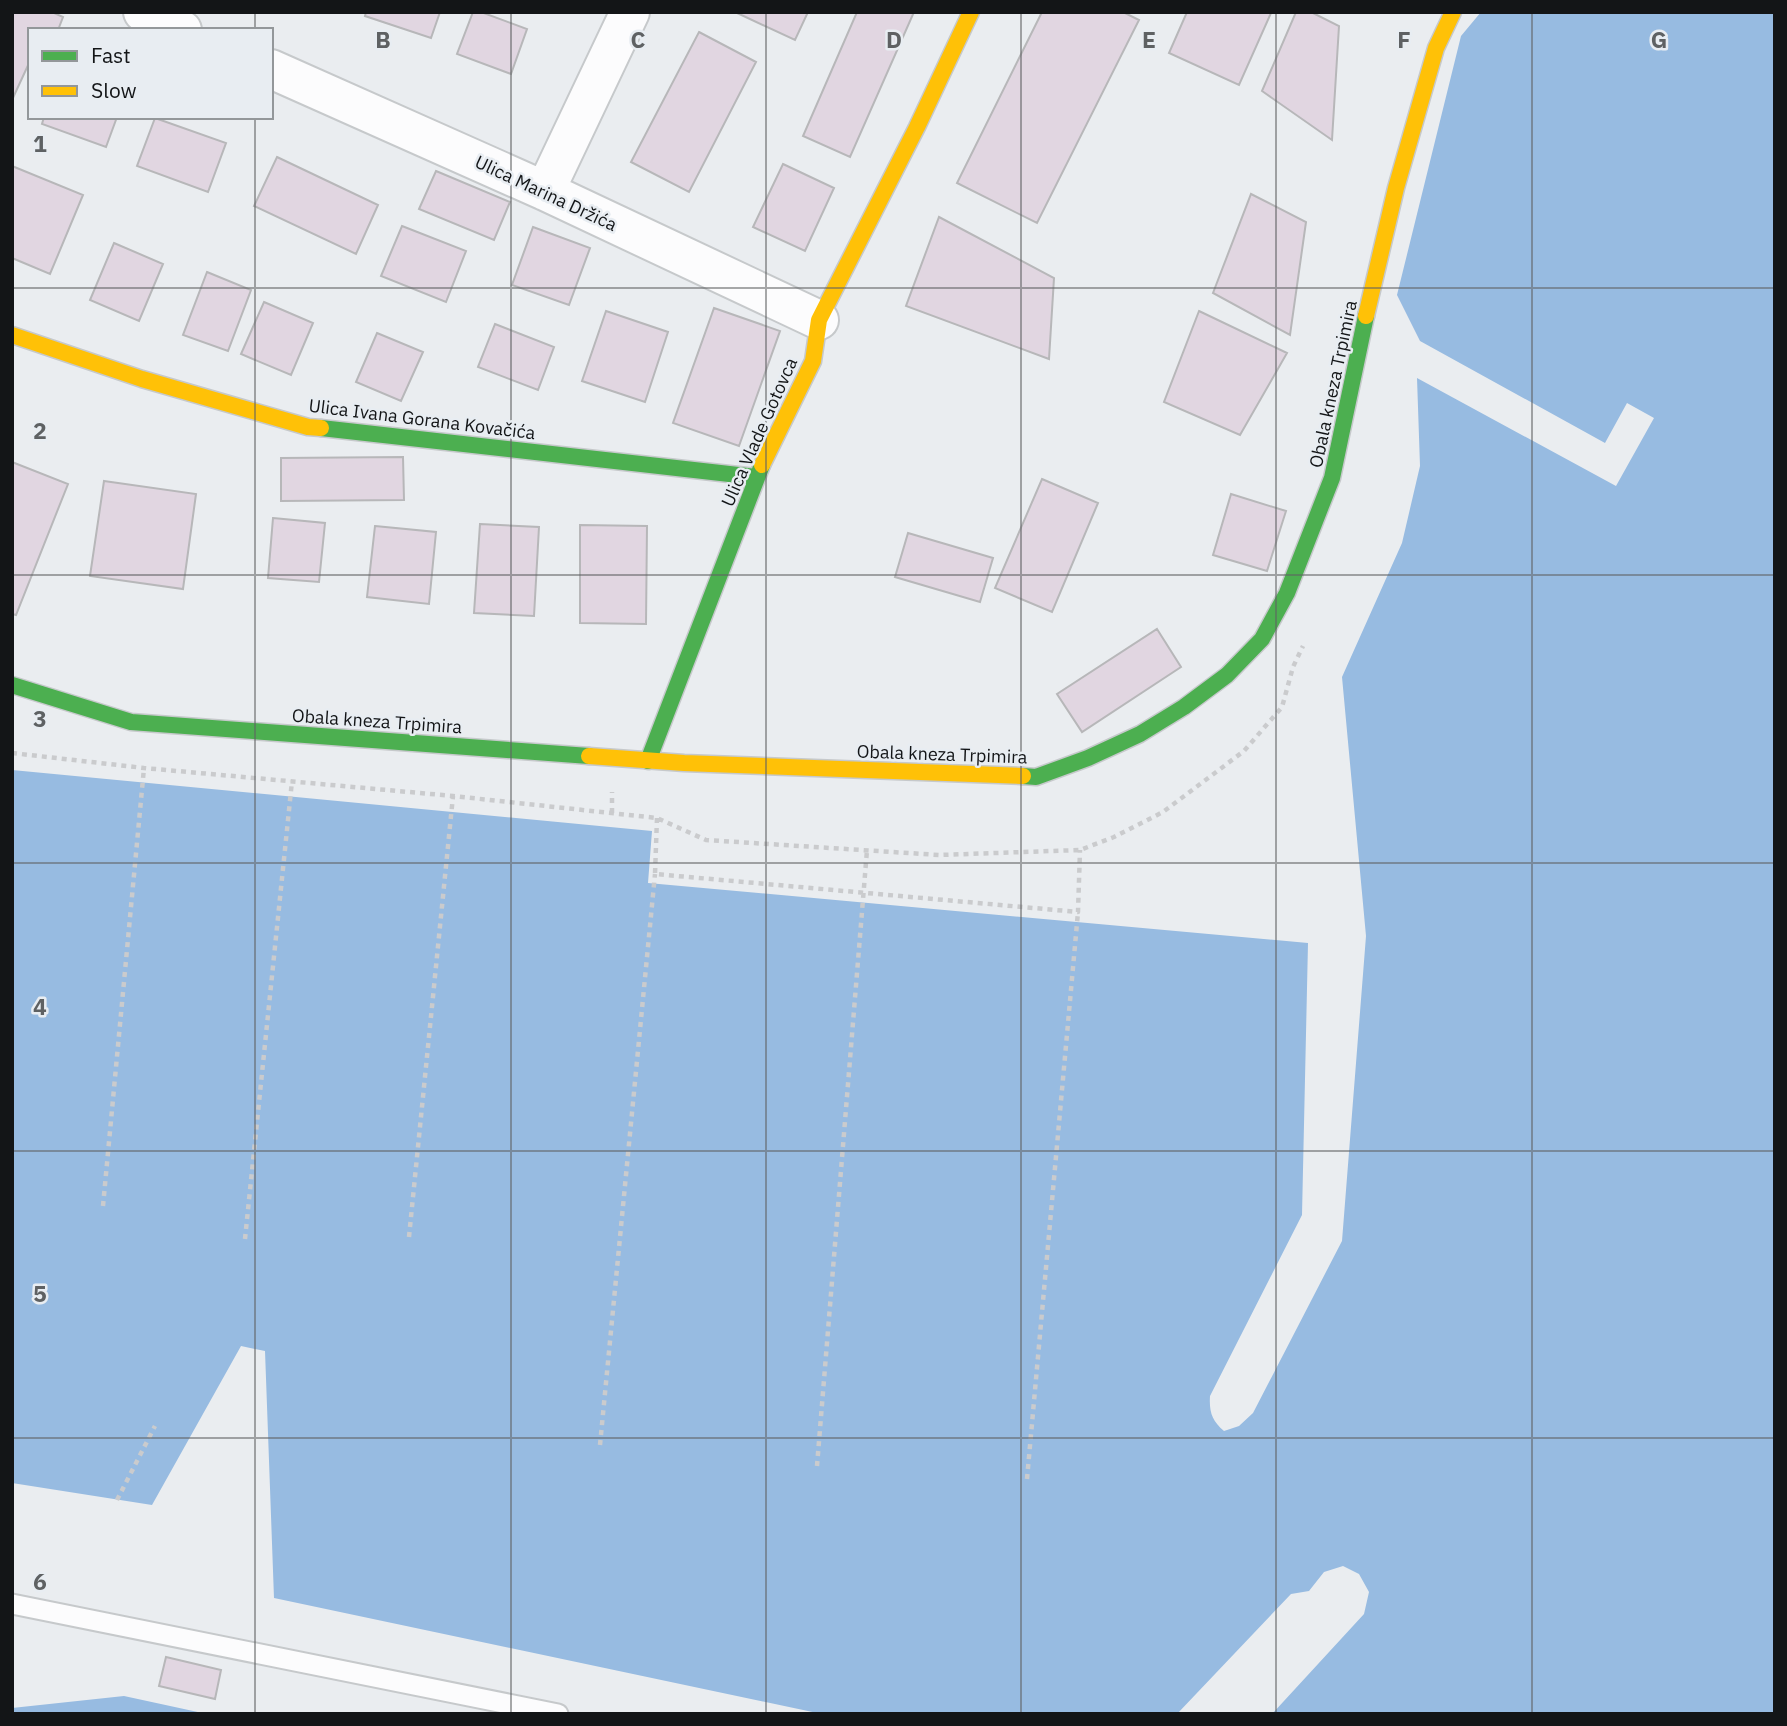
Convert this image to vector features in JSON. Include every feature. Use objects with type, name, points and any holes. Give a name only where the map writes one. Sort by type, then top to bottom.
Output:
[{"type":"street","points":[[143,12],[178,28]]},
{"type":"street","points":[[545,191],[630,12]]},
{"type":"street","name":"Ulica Vlade Gotovca","points":[[648,761],[756,477],[813,361],[819,320],[917,127],[971,12]]},
{"type":"street","name":"Obala kneza Trpimira","points":[[12,685],[131,722],[648,761],[1036,776],[1088,758],[1140,734],[1184,707],[1227,674],[1262,639],[1287,593],[1332,478],[1393,201],[1436,48],[1453,12]]},
{"type":"street","name":"Ulica Marina Držića","points":[[273,70],[545,191],[819,320]]},
{"type":"street","name":"Ulica Ivana Gorana Kovačića","points":[[12,335],[142,379],[308,427],[756,477]]},
{"type":"lane","points":[[12,1604],[558,1714]]},
{"type":"path","points":[[103,1206],[144,768]]},
{"type":"path","points":[[245,1239],[292,781]]},
{"type":"path","points":[[410,1237],[453,796]]},
{"type":"path","points":[[600,1445],[655,874],[657,818]]},
{"type":"path","points":[[817,1466],[867,850]]},
{"type":"path","points":[[1027,1479],[1078,912],[1080,850]]},
{"type":"path","points":[[655,874],[1078,912]]},
{"type":"path","points":[[117,1500],[155,1426]]},
{"type":"water","points":[[1481,12],[1775,12],[1775,1714],[1272,1714],[1364,1614],[1369,1592],[1359,1574],[1343,1566],[1324,1572],[1309,1591],[1291,1594],[1177,1714],[822,1714],[274,1598],[265,1351],[241,1346],[152,1505],[12,1483],[12,770],[652,831],[648,883],[1308,943],[1302,1215],[1210,1396],[1212,1416],[1224,1431],[1239,1426],[1253,1413],[1342,1241],[1366,936],[1342,677],[1402,543],[1420,466],[1417,378],[1616,486],[1654,418],[1627,403],[1605,443],[1420,341],[1397,295],[1461,36]]},
{"type":"water","points":[[124,1696],[207,1714],[12,1714],[12,1708]]},
{"type":"building","points":[[12,12],[52,12],[63,17],[59,28],[28,28],[28,65],[12,100]]},
{"type":"building","points":[[366,12],[440,12],[431,38],[365,16]]},
{"type":"building","points":[[473,12],[481,12],[527,29],[511,74],[457,54]]},
{"type":"building","points":[[735,12],[808,12],[795,40]]},
{"type":"building","points":[[857,12],[914,12],[850,157],[803,136]]},
{"type":"building","points":[[1042,12],[1123,12],[1139,20],[1037,223],[957,183]]},
{"type":"building","points":[[1187,12],[1271,13],[1239,85],[1169,53]]},
{"type":"building","points":[[1296,12],[1311,12],[1339,26],[1332,140],[1262,91]]},
{"type":"building","points":[[699,32],[756,62],[689,192],[631,162]]},
{"type":"building","points":[[43,119],[116,119],[106,147],[42,124]]},
{"type":"building","points":[[155,119],[226,143],[208,192],[137,166]]},
{"type":"building","points":[[277,157],[378,205],[356,254],[254,206]]},
{"type":"building","points":[[783,164],[834,188],[805,251],[753,227]]},
{"type":"building","points":[[12,166],[83,195],[50,274],[12,258]]},
{"type":"building","points":[[436,171],[510,202],[494,240],[419,209]]},
{"type":"building","points":[[1251,194],[1306,222],[1290,335],[1213,293]]},
{"type":"building","points":[[939,217],[1054,278],[1049,359],[906,306]]},
{"type":"building","points":[[402,226],[466,251],[446,302],[381,276]]},
{"type":"building","points":[[533,227],[590,248],[569,305],[512,285]]},
{"type":"building","points":[[114,243],[163,264],[139,321],[90,300]]},
{"type":"building","points":[[207,272],[251,290],[228,351],[183,335]]},
{"type":"building","points":[[264,302],[313,323],[291,375],[241,354]]},
{"type":"building","points":[[714,308],[780,331],[739,446],[673,423]]},
{"type":"building","points":[[606,311],[668,332],[645,402],[582,381]]},
{"type":"building","points":[[1199,311],[1287,353],[1240,435],[1164,402]]},
{"type":"building","points":[[495,324],[554,347],[538,390],[478,367]]},
{"type":"building","points":[[377,333],[423,352],[401,401],[356,382]]},
{"type":"building","points":[[403,457],[404,500],[281,501],[281,458]]},
{"type":"building","points":[[12,462],[68,484],[16,615],[12,614]]},
{"type":"building","points":[[1042,479],[1098,503],[1052,612],[995,588]]},
{"type":"building","points":[[104,481],[196,494],[183,589],[90,576]]},
{"type":"building","points":[[1231,494],[1286,511],[1267,571],[1213,555]]},
{"type":"building","points":[[273,518],[325,523],[319,582],[268,578]]},
{"type":"building","points":[[480,524],[539,527],[534,616],[474,613]]},
{"type":"building","points":[[580,525],[647,526],[646,624],[580,623]]},
{"type":"building","points":[[375,526],[436,532],[429,604],[367,597]]},
{"type":"building","points":[[908,533],[993,558],[980,602],[895,577]]},
{"type":"building","points":[[1157,629],[1181,667],[1082,732],[1057,694]]},
{"type":"building","points":[[166,1657],[221,1670],[215,1699],[159,1686]]},
{"type":"traffic: fast","points":[[1023,776],[1036,777],[1088,758],[1140,734],[1184,707],[1227,675],[1262,639],[1287,593],[1332,478],[1366,316]]},
{"type":"traffic: fast","points":[[321,428],[756,477]]},
{"type":"traffic: fast","points":[[648,761],[762,465]]},
{"type":"traffic: fast","points":[[12,685],[131,722],[589,756]]},
{"type":"traffic: slow","points":[[762,465],[813,361],[819,320],[917,127],[971,12]]},
{"type":"traffic: slow","points":[[1366,316],[1396,188],[1436,48],[1453,12]]},
{"type":"traffic: slow","points":[[12,335],[142,379],[308,427],[321,428]]},
{"type":"traffic: slow","points":[[589,756],[684,763],[1023,776]]}]
